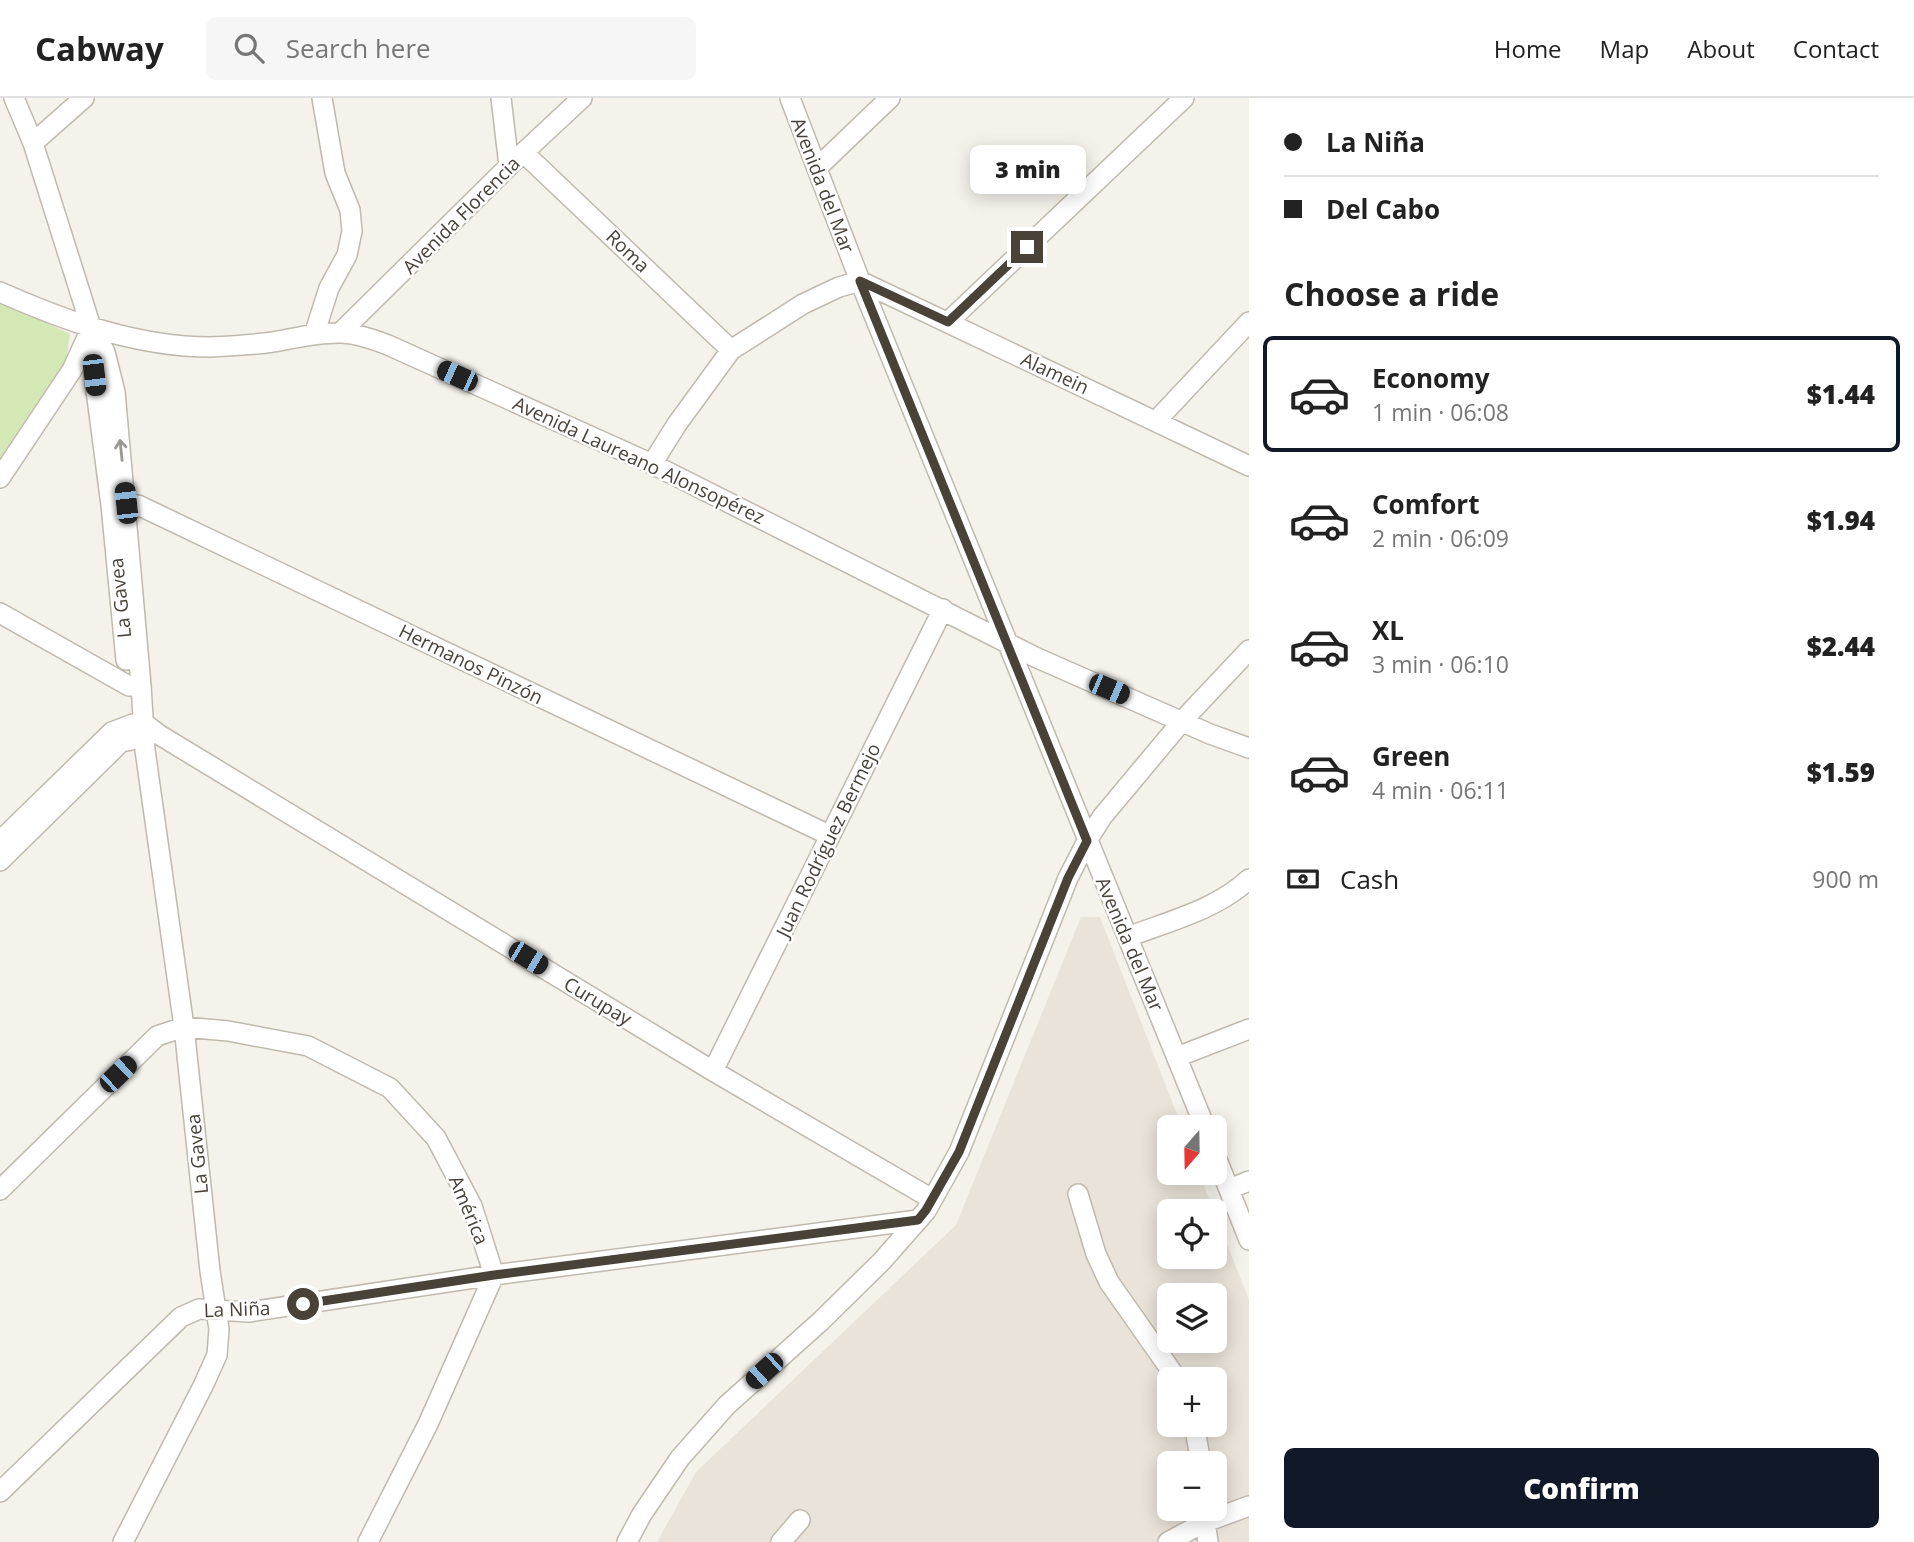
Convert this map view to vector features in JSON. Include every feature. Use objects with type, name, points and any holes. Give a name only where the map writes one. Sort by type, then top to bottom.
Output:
[{"type":"street","points":[[33,143],[84,98]]},
{"type":"street","points":[[314,335],[329,288],[347,255],[352,231],[351,210],[335,173],[322,98]]},
{"type":"street","points":[[501,98],[517,159]]},
{"type":"street","name":"Avenida Florencia","points":[[340,333],[582,98]]},
{"type":"street","name":"Avenida del Mar","points":[[790,98],[860,281],[1005,642],[1200,1115]]},
{"type":"street","points":[[818,167],[890,98]]},
{"type":"street","points":[[948,322],[1184,98]]},
{"type":"street","name":"La Gavea","points":[[16,100],[33,143],[91,327],[94,375],[118,504],[135,686],[184,1027],[210,1271],[218,1309],[216,1355],[123,1542]]},
{"type":"street","name":"Roma","points":[[517,159],[731,350]]},
{"type":"street","points":[[652,464],[731,350],[803,304],[839,287],[860,281]]},
{"type":"street","name":"Alamein","points":[[860,281],[1249,466]]},
{"type":"street","name":"Avenida Laureano Alonsopérez","points":[[0,292],[45,312],[91,327],[155,341],[206,347],[270,343],[340,333],[363,336],[388,345],[652,464],[1035,657],[1210,734],[1249,748]]},
{"type":"street","points":[[1157,421],[1249,322]]},
{"type":"street","points":[[0,478],[72,370],[91,327]]},
{"type":"street","name":"Hermanos Pinzón","points":[[118,504],[138,505],[829,835]]},
{"type":"street","name":"Juan Rodríguez Bermejo","points":[[713,1071],[943,609]]},
{"type":"street","points":[[0,613],[135,686]]},
{"type":"street","points":[[627,1542],[642,1514],[680,1458],[727,1405],[821,1321],[882,1261],[918,1220],[959,1152],[1068,878],[1087,841],[1102,817],[1183,720],[1249,650]]},
{"type":"street","points":[[0,841],[112,732],[144,734]]},
{"type":"street","points":[[0,861],[121,742],[144,734]]},
{"type":"street","name":"Curupay","points":[[144,734],[932,1199]]},
{"type":"street","points":[[1128,937],[1206,908],[1230,895],[1249,879]]},
{"type":"street","points":[[0,1190],[157,1035],[184,1027]]},
{"type":"street","name":"América","points":[[184,1027],[228,1031],[308,1046],[390,1088],[436,1138],[472,1206],[494,1275]]},
{"type":"street","points":[[1178,1057],[1249,1029]]},
{"type":"street","points":[[1229,1189],[1249,1181]]},
{"type":"street","points":[[1227,1184],[1249,1240]]},
{"type":"street","points":[[1078,1194],[1096,1254],[1109,1282],[1169,1367]]},
{"type":"street","name":"La Niña","points":[[2,1486],[181,1317],[199,1309],[249,1312],[494,1275],[918,1220]]},
{"type":"street","points":[[368,1542],[428,1424],[494,1275]]},
{"type":"street","points":[[1168,1542],[1249,1506]]},
{"type":"street","points":[[780,1542],[800,1520]]},
{"type":"shaded area","points":[[1081,917],[1100,917],[1177,1115],[1157,1115],[1157,1185],[1204,1185],[1209,1199],[1157,1199],[1157,1269],[1227,1269],[1227,1244],[1249,1300],[1249,1542],[657,1542],[696,1472],[956,1225]]},
{"type":"green space","points":[[0,301],[70,334],[66,361],[0,459]]},
{"type":"route","points":[[303,1304],[494,1275],[918,1220],[926,1210],[959,1152],[1068,878],[1087,841],[860,281],[948,322],[1027,247]]}]
